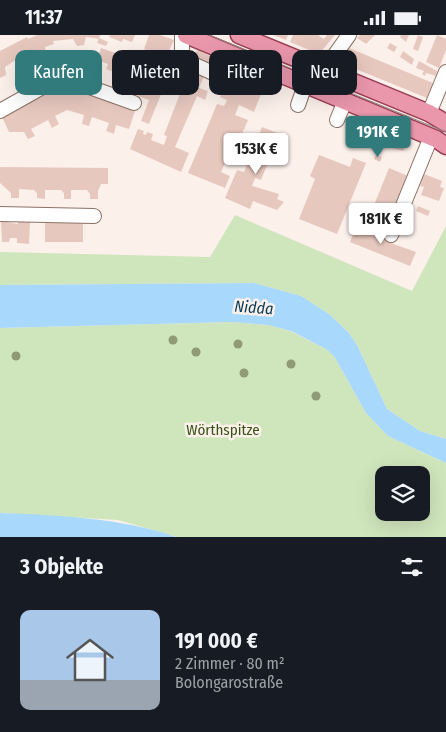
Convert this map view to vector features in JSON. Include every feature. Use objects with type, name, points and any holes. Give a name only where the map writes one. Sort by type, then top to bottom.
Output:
[{"type":"main road","points":[[186,35],[223,50]]},
{"type":"main road","points":[[239,35],[292,57]]},
{"type":"main road","points":[[357,84],[440,119]]},
{"type":"main road","points":[[330,95],[440,141]]},
{"type":"street","points":[[182,35],[182,59],[209,71]]},
{"type":"street","points":[[338,50],[349,35]]},
{"type":"street","points":[[440,119],[446,73]]},
{"type":"street","points":[[0,111],[57,79],[64,78],[134,103]]},
{"type":"street","points":[[298,105],[302,95]]},
{"type":"street","points":[[337,120],[345,101]]},
{"type":"street","points":[[391,235],[440,141]]},
{"type":"street","points":[[0,213],[94,216]]},
{"type":"green space","points":[[235,215],[412,291],[446,226],[446,439],[420,431],[387,409],[357,345],[349,333],[329,314],[301,296],[254,283],[0,285],[0,252],[210,257]]},
{"type":"green space","name":"Wörthspitze","points":[[232,322],[268,325],[290,331],[326,349],[334,356],[366,413],[388,436],[446,463],[446,537],[177,537],[118,520],[0,513],[0,328]]},
{"type":"water","name":"Nidda","points":[[254,283],[301,296],[329,314],[349,333],[357,345],[387,409],[420,431],[446,439],[446,463],[388,436],[366,413],[334,356],[326,349],[291,331],[268,325],[232,322],[0,328],[0,285]]},
{"type":"water","points":[[0,513],[66,516],[112,522],[176,537],[0,537]]},
{"type":"building","points":[[37,35],[100,35],[99,39],[86,37],[84,45],[77,46],[73,39],[53,41],[54,44],[45,47],[45,50],[15,50],[15,60],[5,67],[6,75],[0,78],[0,51],[27,37],[28,39]]},
{"type":"building","points":[[110,35],[135,35],[132,42],[123,39],[122,42],[109,37]]},
{"type":"building","points":[[149,35],[160,35],[174,40],[169,50],[144,49]]},
{"type":"building","points":[[273,35],[288,35],[286,40]]},
{"type":"building","points":[[293,35],[318,35],[324,39],[327,35],[335,35],[322,50],[309,50],[290,42]]},
{"type":"building","points":[[360,35],[375,35],[366,44],[357,38]]},
{"type":"building","points":[[401,35],[409,35],[406,42],[400,37]]},
{"type":"building","points":[[418,35],[423,37],[418,51],[413,49]]},
{"type":"building","points":[[437,35],[446,39],[446,50],[439,68],[426,62]]},
{"type":"building","points":[[99,38],[108,42],[106,46],[97,43]]},
{"type":"building","points":[[390,43],[397,47],[394,52],[387,48]]},
{"type":"building","points":[[101,48],[112,52],[112,71],[106,69],[108,64],[102,62],[102,50]]},
{"type":"building","points":[[199,51],[209,56],[209,64],[199,88]]},
{"type":"building","points":[[357,51],[433,83],[427,98],[357,70]]},
{"type":"building","points":[[403,51],[414,59],[412,65],[400,57]]},
{"type":"building","points":[[419,61],[437,71],[436,76],[426,73],[425,76],[422,74],[424,71],[416,68]]},
{"type":"building","points":[[199,88],[208,91],[205,100],[197,96],[175,147],[189,153],[181,172],[130,149],[138,129],[144,131],[143,134],[146,135],[147,132],[153,134],[151,140],[164,145],[167,136],[164,135],[180,95],[199,95]]},
{"type":"building","points":[[45,95],[88,95],[136,108],[129,129],[116,125],[114,134],[106,131],[109,123],[92,117],[89,126],[82,124],[84,115],[67,110],[55,116],[59,124],[52,128],[48,120],[31,129],[35,136],[28,139],[24,132],[9,132],[2,117]]},
{"type":"building","points":[[161,95],[149,124],[141,121],[149,100],[138,96]]},
{"type":"building","points":[[221,95],[261,95],[254,112],[239,105],[235,115],[248,120],[229,165],[225,163],[221,172],[230,176],[225,188],[188,173],[217,104],[224,106],[227,100],[220,97]]},
{"type":"building","points":[[372,120],[410,136],[403,151],[382,145],[384,142],[381,141],[380,145],[365,138],[367,133],[365,132]]},
{"type":"building","points":[[262,127],[280,134],[261,180],[255,178],[252,186],[279,194],[277,199],[284,202],[277,210],[253,201],[250,209],[225,198],[237,170],[244,172]]},
{"type":"building","points":[[319,155],[350,167],[353,158],[366,163],[337,234],[299,219],[315,179],[310,176]]},
{"type":"building","points":[[376,155],[382,157],[380,162],[374,159]]},
{"type":"building","points":[[0,167],[108,168],[108,184],[101,184],[98,191],[98,199],[90,199],[90,194],[87,190],[71,190],[71,199],[64,199],[64,193],[61,190],[45,190],[45,199],[37,198],[37,193],[34,190],[19,189],[19,198],[11,198],[11,193],[0,183]]},
{"type":"building","points":[[389,168],[408,176],[391,217],[372,210]]},
{"type":"building","points":[[424,174],[442,181],[440,187],[444,188],[439,201],[421,195],[424,187],[420,186]]},
{"type":"building","points":[[418,206],[430,211],[428,216],[416,211]]},
{"type":"building","points":[[408,213],[413,214],[409,225],[404,223]]},
{"type":"building","points":[[1,221],[18,224],[18,222],[30,222],[29,244],[17,243],[17,238],[10,238],[9,242],[2,242]]},
{"type":"building","points":[[45,223],[83,223],[83,242],[45,242]]},
{"type":"building","points":[[357,224],[390,237],[388,242],[416,252],[410,266],[350,242]]},
{"type":"tram line","points":[[209,35],[446,132]]}]
